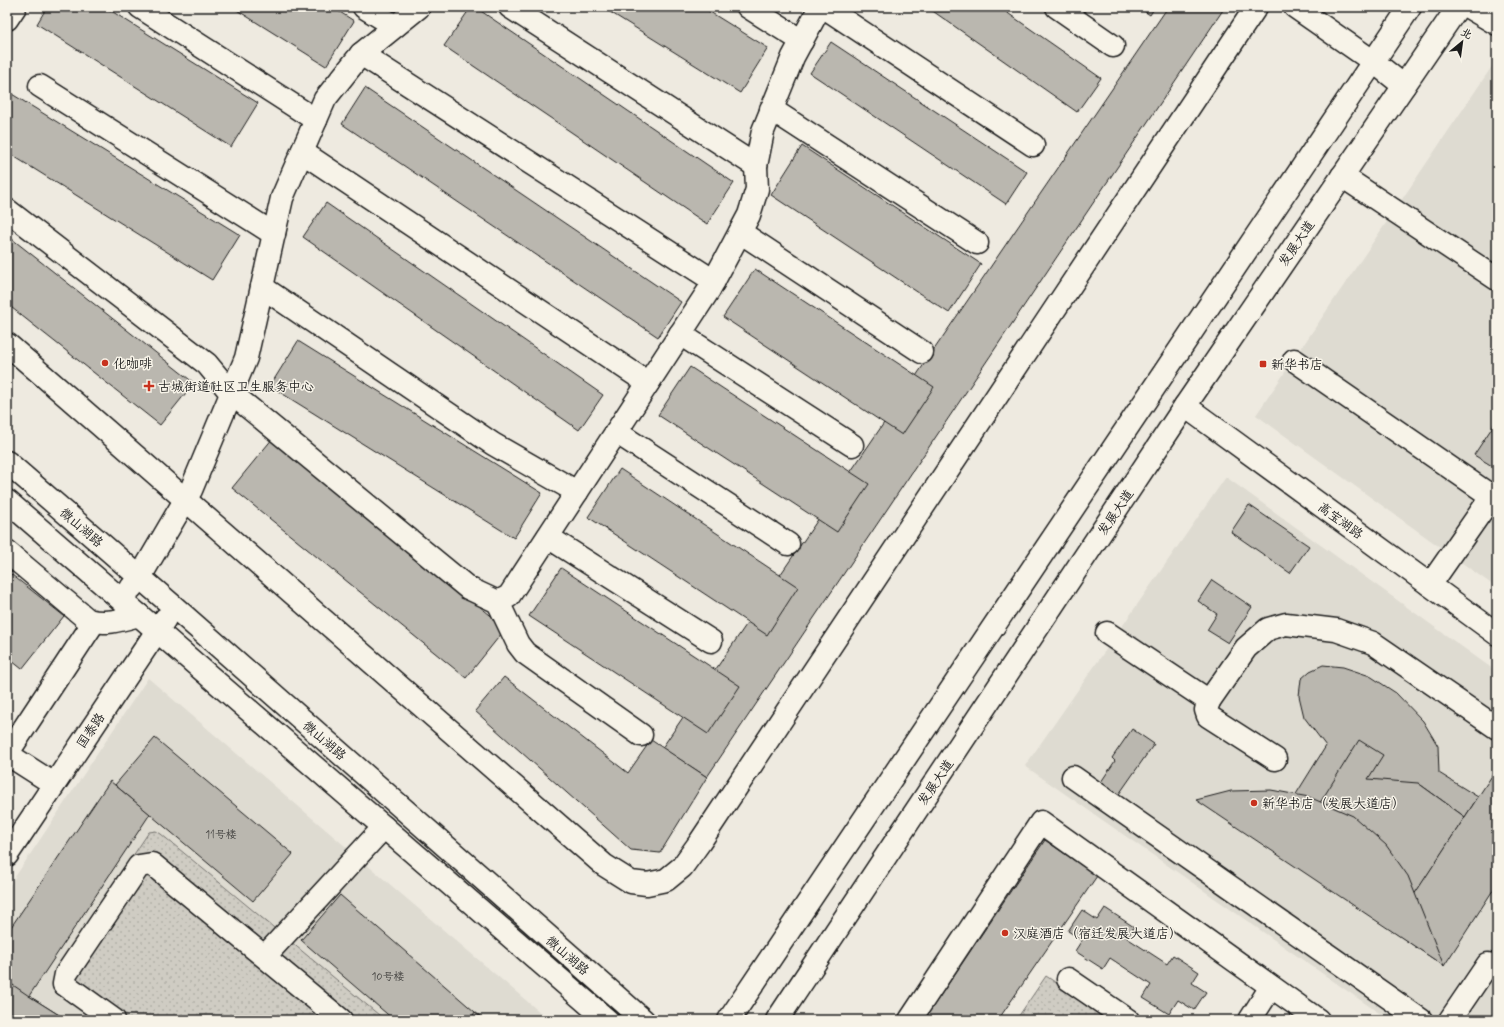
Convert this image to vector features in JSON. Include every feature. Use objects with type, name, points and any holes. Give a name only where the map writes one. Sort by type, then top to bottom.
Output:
[{"type":"main road","points":[[7,19],[15,7]]},
{"type":"main road","points":[[140,7],[316,120]]},
{"type":"main road","points":[[364,7],[395,26]]},
{"type":"main road","points":[[121,600],[140,577],[185,500],[246,358],[282,198],[325,99],[361,54],[419,7]]},
{"type":"main road","points":[[510,7],[756,166]]},
{"type":"main road","points":[[748,7],[802,41]]},
{"type":"main road","points":[[498,602],[509,596],[714,281],[749,215],[757,189],[756,166],[763,131],[771,109],[793,57],[820,7]]},
{"type":"main road","points":[[824,7],[1034,145]]},
{"type":"main road","points":[[1057,7],[1113,46]]},
{"type":"main road","points":[[7,344],[604,865],[631,882],[647,884],[666,880],[682,867],[705,836],[1256,7]]},
{"type":"main road","points":[[1295,7],[1374,62],[1404,86]]},
{"type":"main road","points":[[729,1020],[1410,7]]},
{"type":"main road","name":"发展大道","points":[[777,1020],[1185,406],[1458,7]]},
{"type":"main road","points":[[1468,7],[1497,24]]},
{"type":"main road","points":[[361,54],[714,281]]},
{"type":"main road","points":[[40,86],[274,234]]},
{"type":"main road","points":[[771,109],[977,243]]},
{"type":"main road","points":[[302,152],[648,383]]},
{"type":"main road","points":[[1342,176],[1395,210],[1497,280]]},
{"type":"main road","points":[[7,210],[207,364],[231,393],[468,588],[498,602],[518,644],[525,653],[641,735]]},
{"type":"main road","points":[[740,232],[922,352]]},
{"type":"main road","points":[[262,287],[493,444],[577,492]]},
{"type":"main road","points":[[680,334],[852,444]]},
{"type":"main road","points":[[1294,360],[1494,498],[1430,584]]},
{"type":"main road","name":"高宝湖路","points":[[1185,406],[1430,584],[1495,627]]},
{"type":"main road","points":[[616,432],[788,544]]},
{"type":"main road","name":"微山湖路","points":[[7,462],[140,577],[643,1020]]},
{"type":"main road","name":"微山湖路","points":[[7,501],[607,1020]]},
{"type":"main road","points":[[548,537],[711,641]]},
{"type":"main road","points":[[7,552],[91,621],[111,623],[139,615]]},
{"type":"main road","name":"国泰路","points":[[7,855],[173,606]]},
{"type":"main road","points":[[7,737],[91,621]]},
{"type":"main road","points":[[54,784],[7,754],[91,621]]},
{"type":"main road","points":[[1275,759],[1208,716],[1206,710],[1209,702],[1246,648],[1268,628],[1286,624],[1336,630],[1373,643],[1497,728]]},
{"type":"main road","points":[[1107,633],[1209,702]]},
{"type":"main road","points":[[1072,777],[1421,1020]]},
{"type":"main road","points":[[910,1020],[1041,822],[1318,1020]]},
{"type":"main road","points":[[265,956],[384,827]]},
{"type":"main road","points":[[114,1020],[64,984],[66,974],[139,866],[152,864],[341,1020]]},
{"type":"main road","points":[[1450,1020],[1494,962]]},
{"type":"main road","points":[[1068,979],[1128,1020]]},
{"type":"main road","points":[[1250,1020],[1271,987]]},
{"type":"shaded area","points":[[1497,59],[1497,588],[1256,415]]},
{"type":"shaded area","points":[[1226,477],[1497,672],[1497,1020],[1389,1020],[1025,766]]},
{"type":"shaded area","points":[[148,678],[549,1020],[7,1020],[7,889]]},
{"type":"shaded area","points":[[156,831],[385,1020],[97,1020],[53,989],[55,972],[149,832]]},
{"type":"shaded area","points":[[1046,976],[1112,1020],[1016,1020]]},
{"type":"building","points":[[47,7],[105,7],[258,103],[231,147],[37,24]]},
{"type":"building","points":[[232,7],[332,7],[354,21],[326,66]]},
{"type":"building","points":[[471,7],[475,7],[734,183],[707,224],[444,46]]},
{"type":"building","points":[[602,7],[702,7],[768,48],[740,93]]},
{"type":"building","points":[[927,7],[999,7],[1101,78],[1077,112]]},
{"type":"building","points":[[1138,7],[1155,7],[1150,15]]},
{"type":"building","points":[[1168,7],[1225,7],[707,777],[662,748]]},
{"type":"building","points":[[831,42],[1027,172],[1006,204],[810,73]]},
{"type":"building","points":[[365,88],[681,302],[658,337],[342,124]]},
{"type":"building","points":[[7,91],[240,235],[212,280],[7,152]]},
{"type":"building","points":[[802,146],[981,264],[949,313],[771,195]]},
{"type":"building","points":[[326,203],[603,395],[579,430],[303,237]]},
{"type":"building","points":[[7,235],[194,383],[160,425],[7,304]]},
{"type":"building","points":[[755,269],[934,387],[902,435],[723,317]]},
{"type":"building","points":[[298,341],[542,493],[514,538],[270,386]]},
{"type":"building","points":[[690,367],[869,484],[837,532],[658,415]]},
{"type":"building","points":[[1497,420],[1497,469],[1474,455]]},
{"type":"building","points":[[273,438],[506,628],[466,678],[232,488]]},
{"type":"building","points":[[620,469],[798,587],[767,635],[588,517]]},
{"type":"building","points":[[1249,505],[1309,546],[1290,573],[1231,532]]},
{"type":"building","points":[[561,568],[740,686],[708,734],[529,616]]},
{"type":"building","points":[[7,571],[64,616],[22,669],[7,657]]},
{"type":"building","points":[[1212,580],[1252,607],[1228,643],[1207,630],[1217,614],[1198,601]]},
{"type":"building","points":[[1323,665],[1343,667],[1370,676],[1396,693],[1423,721],[1438,746],[1439,773],[1478,797],[1465,817],[1418,783],[1374,851],[1293,799],[1326,746],[1304,717],[1299,696],[1301,679],[1310,671]]},
{"type":"building","points":[[504,677],[628,773],[651,740],[707,777],[660,853],[631,850],[475,711]]},
{"type":"building","points":[[1132,729],[1154,744],[1117,797],[1099,785],[1115,761],[1112,758]]},
{"type":"building","points":[[155,738],[293,854],[253,901],[115,785]]},
{"type":"building","points":[[1359,740],[1383,755],[1368,779],[1418,783],[1465,817],[1415,894],[1308,822]]},
{"type":"building","points":[[1497,768],[1497,884],[1444,966],[1391,930]]},
{"type":"building","points":[[110,781],[150,814],[29,996],[67,1020],[7,1020],[7,933]]},
{"type":"building","points":[[1271,790],[1309,797],[1353,816],[1386,845],[1408,876],[1444,966],[1196,800],[1231,791]]},
{"type":"building","points":[[1045,840],[1097,876],[998,1020],[924,1020]]},
{"type":"building","points":[[340,895],[484,1020],[394,1020],[301,940]]},
{"type":"building","points":[[1105,908],[1134,927],[1127,938],[1167,964],[1173,955],[1199,972],[1192,983],[1206,992],[1194,1010],[1178,1000],[1169,1014],[1143,998],[1151,985],[1110,958],[1103,969],[1075,951],[1082,940],[1068,931],[1082,910],[1097,920]]},
{"type":"building","points":[[7,981],[29,996],[67,1020],[7,1020]]},
{"type":"building","points":[[475,1012],[484,1020],[470,1020]]},
{"type":"place","name":"化咖啡","points":[[105,363]]},
{"type":"place","name":"新华书店","points":[[1263,364]]},
{"type":"place","name":"古城街道社区卫生服务中心","points":[[149,386]]},
{"type":"place","name":"新华书店（发展大道店）","points":[[1254,803]]},
{"type":"place","name":"汉庭酒店（宿迁发展大道店）","points":[[1005,933]]}]
